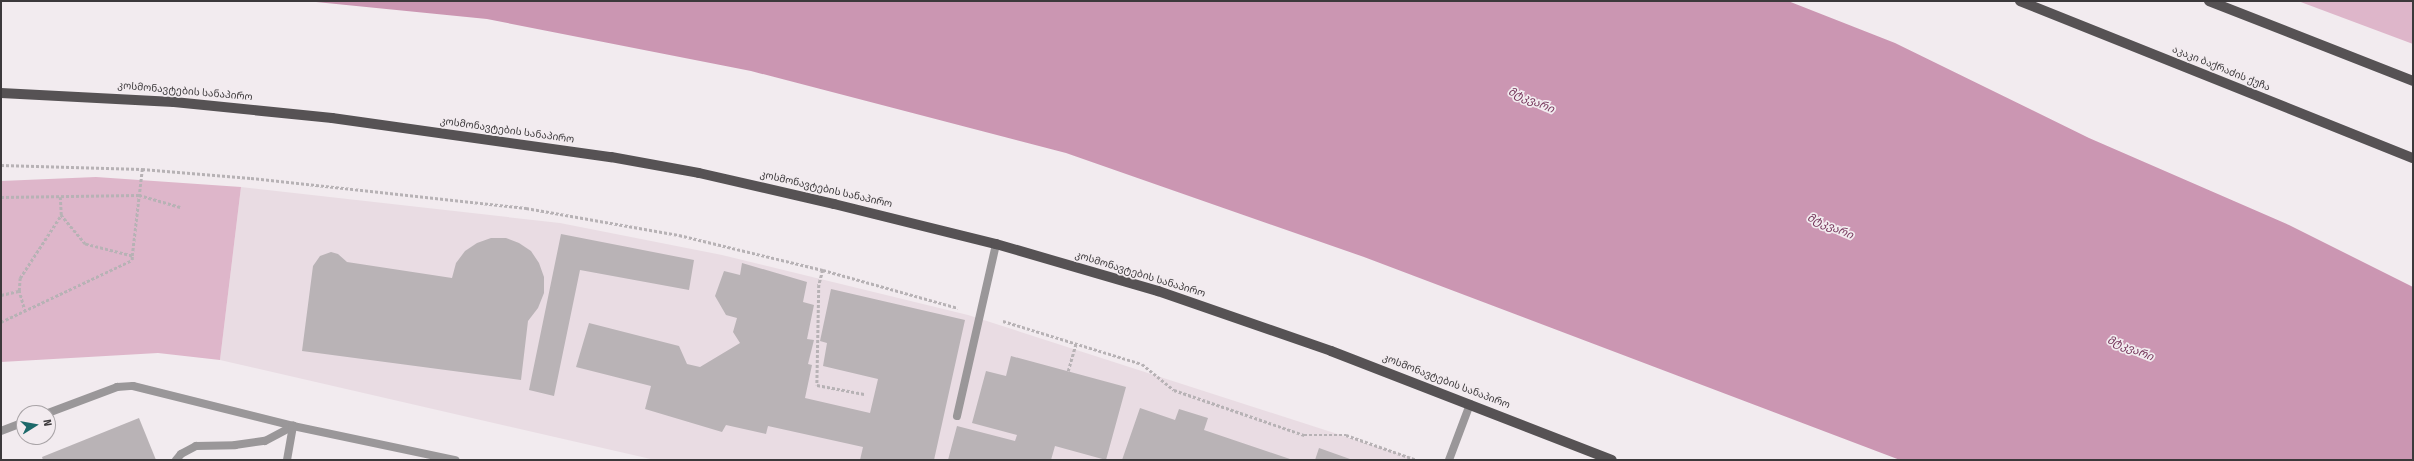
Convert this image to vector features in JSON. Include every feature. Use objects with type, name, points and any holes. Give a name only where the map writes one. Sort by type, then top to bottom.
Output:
[{"type":"main road","name":"აკაკი ბაქრაძის ქუჩა","points":[[2020,1],[2413,158]]},
{"type":"main road","points":[[2209,1],[2413,81]]},
{"type":"main road","name":"კოსმონავტების სანაპირო","points":[[1,94],[174,102],[332,118],[611,157],[699,173],[834,204],[996,244],[1158,291],[1331,351],[1612,460]]},
{"type":"lane","points":[[957,416],[996,244]]},
{"type":"lane","points":[[56,410],[117,387],[133,386],[293,426],[455,460]]},
{"type":"lane","points":[[1449,460],[1470,404]]},
{"type":"lane","points":[[1,431],[16,425]]},
{"type":"lane","points":[[176,460],[181,454],[196,446],[235,445],[265,441],[293,426]]},
{"type":"lane","points":[[286,460],[293,426]]},
{"type":"path","points":[[1,165],[142,169],[251,178],[526,208],[679,235],[823,270],[1076,343],[1142,364],[1174,390],[1304,434],[1346,435],[1417,460]]},
{"type":"path","points":[[1,322],[25,312],[132,260],[142,169]]},
{"type":"path","points":[[1,197],[138,195],[180,207]]},
{"type":"path","points":[[25,312],[19,291],[20,278],[61,215],[60,197]]},
{"type":"path","points":[[61,215],[85,244],[132,256]]},
{"type":"path","points":[[823,270],[819,285],[817,385],[864,394]]},
{"type":"path","points":[[1,295],[19,291]]},
{"type":"path","points":[[1068,371],[1076,343]]},
{"type":"shaded area","points":[[2298,1],[2413,1],[2413,44]]},
{"type":"shaded area","points":[[96,177],[241,187],[220,360],[158,353],[1,362],[1,181]]},
{"type":"shaded area","points":[[241,187],[560,223],[722,255],[968,315],[1418,460],[655,460],[220,360]]},
{"type":"water","name":"მტკვარი","points":[[306,1],[1788,1],[1895,43],[2089,138],[2289,225],[2413,287],[2413,460],[1900,460],[1364,257],[1066,153],[751,71],[487,19]]},
{"type":"building","points":[[561,234],[694,260],[689,290],[580,270],[554,396],[529,390]]},
{"type":"building","points":[[491,238],[506,238],[519,243],[531,251],[539,263],[544,277],[544,293],[538,308],[528,321],[521,380],[302,351],[313,266],[320,256],[331,252],[338,254],[347,262],[452,278],[456,263],[465,251],[477,243]]},
{"type":"building","points":[[742,263],[807,282],[803,302],[814,305],[807,339],[814,340],[808,364],[812,365],[805,398],[870,413],[878,379],[823,366],[827,343],[820,341],[831,289],[965,320],[934,460],[860,460],[863,447],[768,426],[766,434],[726,425],[722,432],[645,409],[651,386],[576,367],[589,323],[679,346],[687,364],[700,367],[740,343],[733,332],[737,318],[726,315],[715,296],[724,271],[740,275]]},
{"type":"building","points":[[1011,356],[1126,387],[1106,460],[1055,446],[1051,460],[948,460],[957,426],[1015,441],[1017,435],[972,423],[986,371],[1006,376]]},
{"type":"building","points":[[1140,408],[1175,420],[1179,409],[1208,418],[1204,430],[1293,460],[1122,460]]},
{"type":"building","points":[[139,418],[156,460],[43,460],[42,457]]},
{"type":"building","points":[[1319,448],[1350,459],[1350,460],[1315,460]]}]
